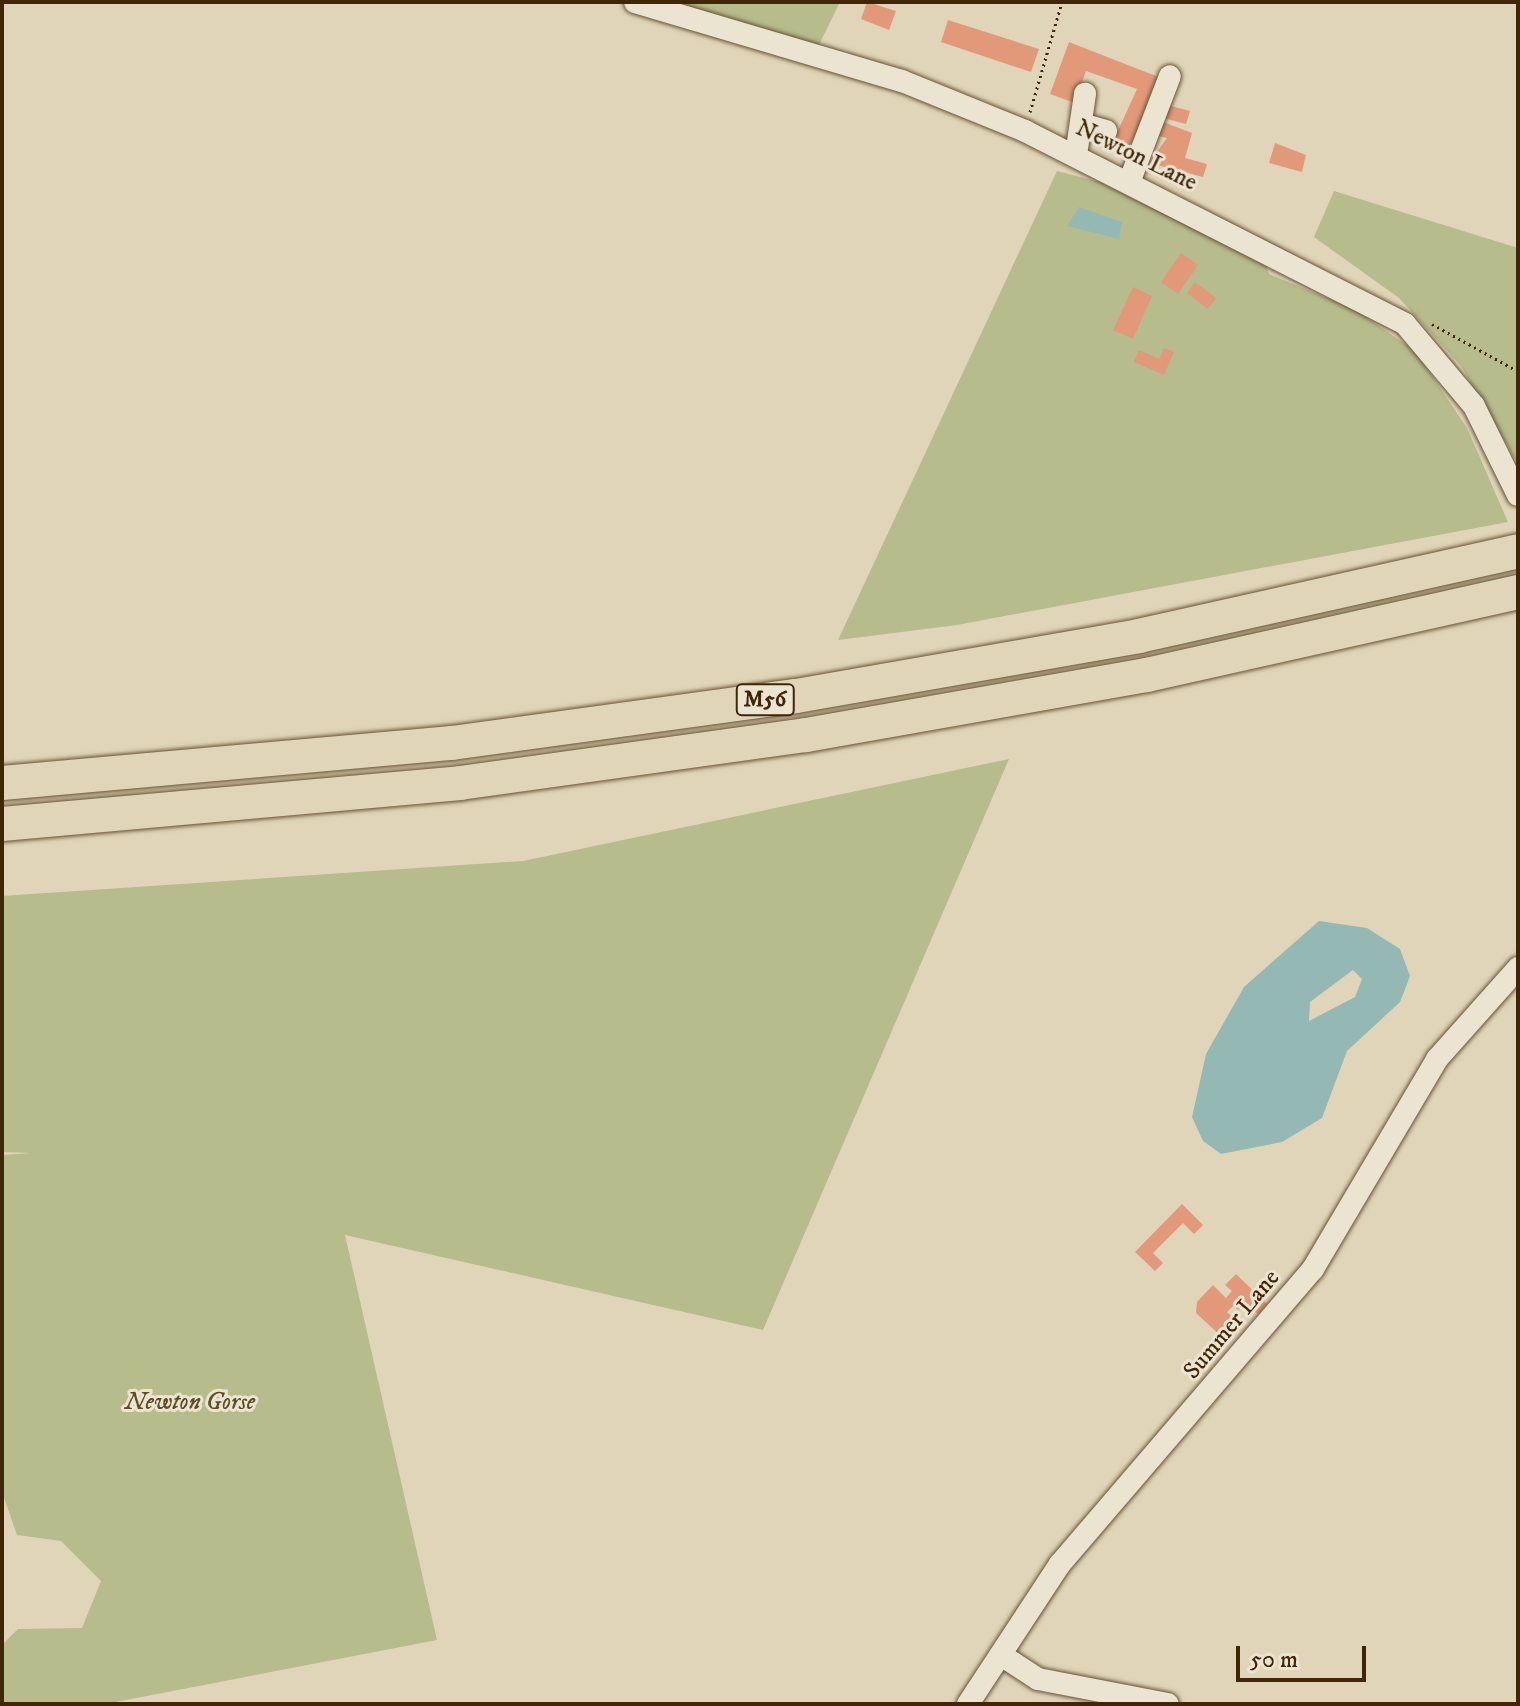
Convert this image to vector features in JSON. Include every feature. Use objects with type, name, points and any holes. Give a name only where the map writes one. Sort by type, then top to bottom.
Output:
[{"type":"highway","name":"M56","points":[[2,783],[452,743],[796,696],[1139,636],[1518,551]]},
{"type":"highway","name":"M56","points":[[2,824],[460,783],[806,735],[1147,675],[1518,592]]},
{"type":"street","name":"Newton Lane","points":[[635,2],[902,81],[1025,131],[1130,180],[1405,324],[1474,406],[1517,493]]},
{"type":"street","points":[[1130,180],[1170,76]]},
{"type":"street","points":[[1076,155],[1095,128],[1085,94]]},
{"type":"street","name":"Summer Lane","points":[[968,1704],[1060,1564],[1313,1269],[1437,1059],[1518,968]]},
{"type":"street","points":[[1001,1655],[1038,1679],[1168,1704]]},
{"type":"path","points":[[1025,131],[1062,2]]},
{"type":"path","points":[[1405,324],[1437,326],[1518,371]]},
{"type":"green space","points":[[674,2],[840,2],[818,47]]},
{"type":"green space","points":[[1057,171],[1115,186],[1265,261],[1269,274],[1356,310],[1415,351],[1467,428],[1508,522],[957,625],[838,640]]},
{"type":"green space","points":[[1334,191],[1518,248],[1518,464],[1461,366],[1399,298],[1314,237]]},
{"type":"green space","name":"Newton Gorse","points":[[1009,759],[763,1330],[345,1235],[437,1640],[105,1704],[2,1704],[2,1645],[18,1629],[82,1628],[101,1581],[61,1541],[17,1535],[2,1492],[2,1155],[31,1153],[2,1152],[2,896],[523,861]]},
{"type":"water","points":[[1079,207],[1122,222],[1119,239],[1067,226]]},
{"type":"water","points":[[1319,921],[1367,928],[1400,949],[1410,976],[1400,1002],[1347,1051],[1322,1118],[1282,1142],[1221,1154],[1203,1141],[1192,1117],[1206,1054],[1244,987]],"holes":[[[1353,970],[1362,979],[1355,997],[1309,1021],[1310,1002]]]},
{"type":"building","points":[[867,2],[896,11],[889,30],[861,19]]},
{"type":"building","points":[[948,20],[1039,49],[1031,72],[941,42]]},
{"type":"building","points":[[1069,42],[1161,78],[1127,152],[1111,146],[1137,89],[1086,71],[1075,103],[1050,94]]},
{"type":"building","points":[[1167,105],[1190,111],[1186,124],[1163,118]]},
{"type":"building","points":[[1158,120],[1192,133],[1185,158],[1207,164],[1203,177],[1149,163],[1167,138],[1154,135]]},
{"type":"building","points":[[1275,143],[1306,155],[1302,172],[1269,163]]},
{"type":"building","points":[[1181,253],[1198,265],[1178,294],[1161,282]]},
{"type":"building","points":[[1195,282],[1216,298],[1208,309],[1187,293]]},
{"type":"building","points":[[1133,287],[1152,296],[1133,339],[1113,330]]},
{"type":"building","points":[[1164,348],[1174,352],[1164,375],[1134,362],[1139,350],[1159,359]]},
{"type":"building","points":[[1182,1204],[1203,1225],[1194,1234],[1183,1223],[1153,1253],[1163,1263],[1155,1271],[1135,1252]]},
{"type":"building","points":[[1236,1274],[1267,1304],[1258,1314],[1245,1302],[1238,1310],[1233,1306],[1227,1312],[1237,1321],[1222,1337],[1196,1313],[1197,1302],[1213,1285],[1226,1298],[1232,1291],[1225,1285]]}]
